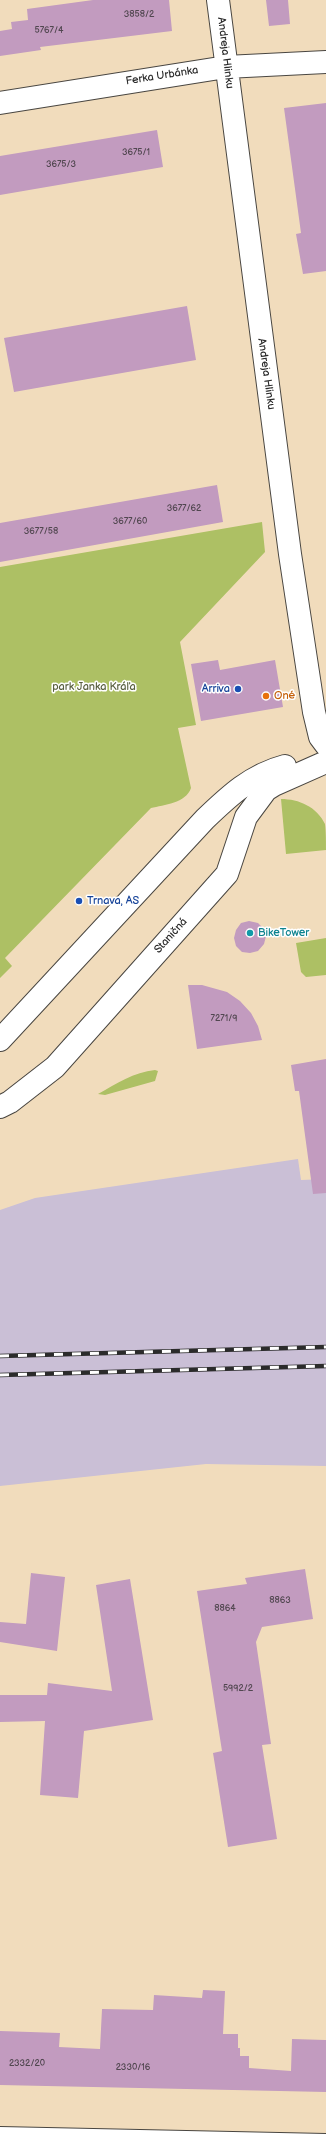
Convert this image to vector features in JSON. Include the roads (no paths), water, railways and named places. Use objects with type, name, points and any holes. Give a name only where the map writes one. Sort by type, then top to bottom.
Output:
[{"type":"street","name":"Andreja Hlinku","points":[[218,0],[290,554],[314,712],[320,736],[326,745]]},
{"type":"street","name":"Ferka Urbánka","points":[[0,102],[226,67],[326,62]]},
{"type":"street","points":[[0,1040],[205,819],[238,788],[273,769],[303,761],[326,759]]},
{"type":"street","name":"Staničná","points":[[0,1107],[10,1102],[55,1067],[227,874],[246,817],[266,790],[326,762]]},
{"type":"street","points":[[0,2138],[326,2145]]},
{"type":"railway","points":[[0,1356],[326,1347]]},
{"type":"railway","points":[[0,1375],[326,1366]]},
{"type":"place","name":"Arriva","points":[[238,689]]},
{"type":"place","name":"Oné","points":[[266,696]]},
{"type":"place","name":"Trnava, AS","points":[[79,901]]},
{"type":"place","name":"BikeTower","points":[[250,933]]},
{"type":"park label","name":"park Janka Kráľa","points":[[94,687]]}]
